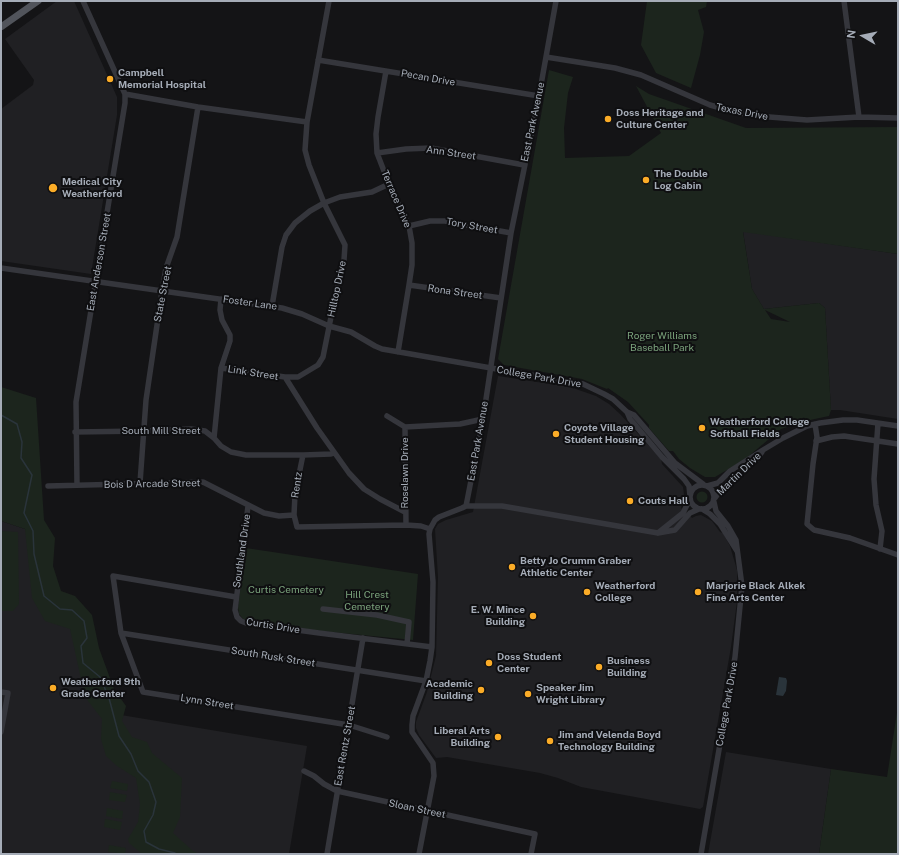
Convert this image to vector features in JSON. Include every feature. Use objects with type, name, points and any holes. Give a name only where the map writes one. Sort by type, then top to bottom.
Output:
[{"type":"main road","points":[[1,27],[38,1]]},
{"type":"street","name":"East Anderson Street","points":[[77,485],[76,402],[125,103],[125,94],[83,1]]},
{"type":"street","name":"Hilltop Drive","points":[[285,378],[298,377],[318,365],[323,357],[344,260],[345,245],[324,203],[309,165],[305,150],[307,122],[329,1]]},
{"type":"street","name":"East Park Avenue","points":[[466,506],[483,419],[511,233],[539,96],[556,1]]},
{"type":"street","points":[[844,1],[859,117]]},
{"type":"street","name":"Texas Drive","points":[[546,56],[615,68],[641,75],[710,105],[757,116],[792,119],[859,117],[898,118]]},
{"type":"street","name":"Pecan Drive","points":[[318,60],[539,96]]},
{"type":"street","name":"Terrace Drive","points":[[386,71],[376,134],[377,153],[389,184],[409,226],[412,243],[412,266],[398,352]]},
{"type":"street","points":[[125,94],[198,107],[307,122]]},
{"type":"street","name":"State Street","points":[[140,483],[146,400],[162,291],[166,268],[177,237],[198,107]]},
{"type":"street","name":"Ann Street","points":[[377,153],[406,149],[431,148],[524,165]]},
{"type":"street","points":[[272,306],[281,252],[286,235],[295,223],[310,211],[324,203],[340,197],[372,192],[389,184]]},
{"type":"street","name":"Tory Street","points":[[409,226],[430,221],[445,221],[511,233]]},
{"type":"street","name":"Foster Lane","points":[[1,268],[292,310],[329,326],[351,332],[382,349],[490,368]]},
{"type":"street","name":"Rona Street","points":[[409,285],[501,298]]},
{"type":"street","points":[[214,438],[221,368],[230,341],[230,335],[222,320],[220,310],[221,299]]},
{"type":"street","name":"Link Street","points":[[221,368],[285,378]]},
{"type":"street","name":"College Park Drive","points":[[490,368],[583,384],[595,389],[613,399],[627,412],[634,415],[675,463],[705,485]]},
{"type":"street","points":[[285,378],[334,453],[349,473],[364,489],[405,512]]},
{"type":"street","name":"College Park Drive","points":[[627,412],[630,419],[662,457],[684,478],[689,486],[690,498]]},
{"type":"street","points":[[387,416],[405,426]]},
{"type":"street","name":"Roselawn Drive","points":[[406,525],[405,426],[460,424],[483,419]]},
{"type":"street","name":"Martin Drive","points":[[705,485],[718,482],[763,450],[795,431],[814,424],[843,420],[857,420],[898,426]]},
{"type":"street","points":[[878,423],[874,478],[876,505],[882,531],[880,548]]},
{"type":"street","points":[[814,424],[817,437],[807,524],[814,530],[850,538],[898,555]]},
{"type":"street","name":"South Mill Street","points":[[76,432],[192,429],[204,431],[214,438],[221,446],[231,452],[246,455],[303,455],[334,453]]},
{"type":"street","points":[[816,442],[832,437],[844,436],[898,444]]},
{"type":"street","name":"Martin Drive","points":[[714,500],[723,487],[757,459],[763,450]]},
{"type":"street","name":"Rentz","points":[[294,515],[295,494],[303,455]]},
{"type":"street","name":"Bois D Arcade Street","points":[[48,486],[203,482],[264,513],[279,516],[294,515]]},
{"type":"street","points":[[419,854],[434,776],[434,763],[412,732],[412,725],[413,716],[426,681],[432,647],[433,582],[429,534],[435,520],[466,506],[502,506],[658,533],[675,530],[690,513],[711,506],[714,500],[712,489],[705,485],[695,487],[683,513],[658,533]]},
{"type":"street","points":[[690,498],[692,504],[700,509]]},
{"type":"street","name":"College Park Drive","points":[[701,854],[739,627],[742,586],[736,540],[728,526],[717,513],[714,500]]},
{"type":"street","name":"Southland Drive","points":[[236,597],[248,506]]},
{"type":"street","name":"College Park Drive","points":[[700,509],[710,514],[720,524],[738,553]]},
{"type":"street","points":[[294,515],[297,527],[406,525],[421,526],[430,529]]},
{"type":"street","name":"Lynn Street","points":[[236,597],[113,576],[121,633],[143,692],[349,724],[388,737]]},
{"type":"street","name":"Curtis Drive","points":[[236,597],[235,610],[237,616],[241,621],[246,623],[432,647]]},
{"type":"street","points":[[323,609],[377,615],[409,622],[407,644]]},
{"type":"street","name":"South Rusk Street","points":[[121,633],[426,681]]},
{"type":"street","name":"East Rentz Street","points":[[327,854],[363,638]]},
{"type":"street","points":[[1,692],[8,693],[1,732]]},
{"type":"street","name":"Sloan Street","points":[[304,771],[337,791],[535,834],[531,854]]},
{"type":"shaded area","name":"Medical City Weatherford","points":[[57,1],[74,1],[117,97],[117,115],[91,274],[1,261],[1,109],[33,85],[34,80],[5,39]]},
{"type":"shaded area","points":[[743,231],[898,254],[898,419],[831,410],[825,308],[819,303],[764,309],[752,289]]},
{"type":"shaded area","name":"Weatherford College","points":[[498,376],[570,387],[596,396],[609,404],[661,459],[662,464],[683,487],[684,494],[681,508],[692,518],[701,515],[712,521],[720,532],[723,533],[730,546],[737,570],[737,601],[731,647],[703,807],[700,809],[581,787],[540,773],[447,757],[436,758],[419,735],[416,728],[416,722],[427,692],[436,656],[438,577],[435,529],[438,524],[446,520],[473,512]]},
{"type":"shaded area","name":"Weatherford 9th Grade Center","points":[[1,521],[25,529],[60,609],[121,715],[307,746],[289,854],[1,854]]},
{"type":"shaded area","points":[[779,677],[786,678],[787,681],[786,691],[783,696],[776,695]]},
{"type":"shaded area","points":[[726,752],[831,769],[819,854],[708,854]]},
{"type":"green space","points":[[647,1],[707,1],[706,7],[698,10],[704,32],[700,55],[691,88],[656,73],[641,45]]},
{"type":"green space","name":"Roger Williams Baseball Park","points":[[549,70],[573,77],[568,93],[564,128],[565,158],[629,156],[661,133],[636,86],[649,94],[746,128],[898,127],[898,254],[743,232],[752,289],[764,309],[819,303],[825,308],[831,410],[829,416],[781,429],[744,460],[715,477],[705,477],[690,468],[679,459],[673,451],[669,451],[649,428],[649,425],[628,402],[608,388],[607,389],[582,379],[504,365],[498,359]],"holes":[[[765,310],[790,322],[771,319]]]},
{"type":"green space","points":[[1,387],[36,398],[44,520],[55,538],[53,566],[61,591],[75,596],[92,615],[99,648],[114,689],[126,706],[122,721],[132,737],[147,742],[152,753],[182,778],[180,817],[173,833],[193,851],[199,854],[142,854],[129,843],[128,839],[138,822],[140,804],[136,778],[117,766],[106,756],[101,739],[102,719],[85,697],[70,629],[45,621],[32,598],[25,529],[1,521]]},
{"type":"green space","points":[[702,491],[706,493],[708,497],[706,501],[702,503],[698,501],[696,497],[698,493]]},
{"type":"green space","points":[[1,531],[18,532],[19,604],[13,611],[1,611]]},
{"type":"green space","points":[[246,548],[418,574],[413,640],[321,631],[243,619],[239,614],[238,607]]},
{"type":"green space","points":[[898,706],[898,854],[819,854],[831,769],[887,777]]},
{"type":"green space","points":[[112,781],[128,784],[127,791],[110,788]]},
{"type":"green space","points":[[110,792],[127,795],[125,802],[109,800]]},
{"type":"green space","points":[[107,808],[123,811],[122,819],[106,816]]},
{"type":"green space","points":[[105,819],[122,822],[120,830],[104,827]]},
{"type":"green space","points":[[109,845],[126,848],[125,854],[108,852]]},
{"type":"waterway","points":[[1,415],[17,424],[22,442],[21,458],[32,475],[24,513],[33,531],[34,554],[44,596],[60,609],[72,610],[84,621],[87,638],[81,646],[83,663],[100,677],[109,698],[119,736],[131,754],[138,771],[149,782],[156,802],[153,815],[144,831],[146,842],[159,849],[175,854]]},
{"type":"place","name":"Campbell Memorial Hospital","points":[[110,79]]},
{"type":"place","name":"Doss Heritage and Culture Center","points":[[608,119]]},
{"type":"place","name":"The Double Log Cabin","points":[[646,180]]},
{"type":"place","name":"Medical City Weatherford","points":[[53,188]]},
{"type":"place","name":"Weatherford College Softball Fields","points":[[702,428]]},
{"type":"place","name":"Coyote Village Student Housing","points":[[556,434]]},
{"type":"place","name":"Couts Hall","points":[[630,501]]},
{"type":"place","name":"Betty Jo Crumm Graber Athletic Center","points":[[512,567]]},
{"type":"place","name":"Weatherford College","points":[[587,592]]},
{"type":"place","name":"Marjorie Black Alkek Fine Arts Center","points":[[698,592]]},
{"type":"place","name":"E. W. Mince Building","points":[[533,616]]},
{"type":"place","name":"Doss Student Center","points":[[489,663]]},
{"type":"place","name":"Business Building","points":[[599,667]]},
{"type":"place","name":"Weatherford 9th Grade Center","points":[[53,688]]},
{"type":"place","name":"Academic Building","points":[[481,690]]},
{"type":"place","name":"Speaker Jim Wright Library","points":[[528,694]]},
{"type":"place","name":"Liberal Arts Building","points":[[498,737]]},
{"type":"place","name":"Jim and Velenda Boyd Technology Building","points":[[550,741]]},
{"type":"park label","name":"Curtis Cemetery","points":[[286,590]]},
{"type":"park label","name":"Hill Crest Cemetery","points":[[367,600]]}]
